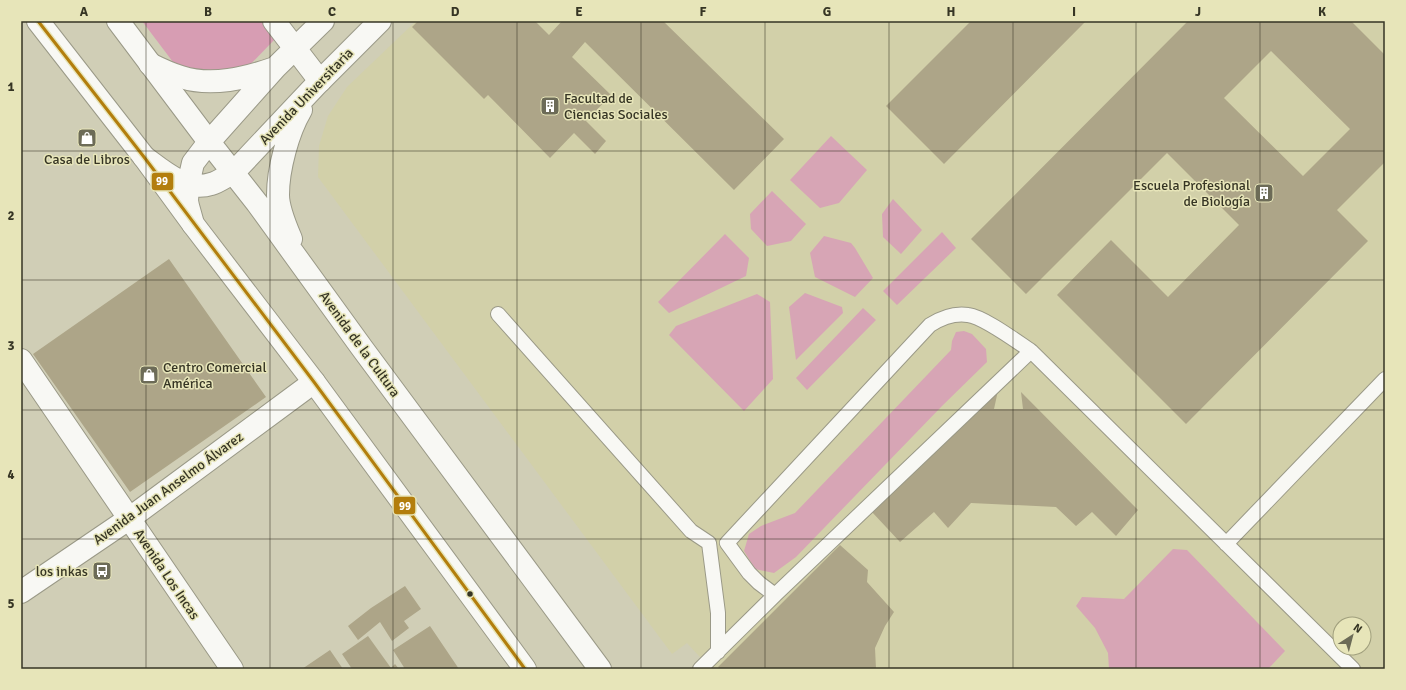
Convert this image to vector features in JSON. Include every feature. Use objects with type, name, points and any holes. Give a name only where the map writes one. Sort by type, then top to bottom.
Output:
[{"type":"main road","points":[[38,21],[144,157],[193,224],[314,382],[525,669]]},
{"type":"main road","name":"Avenida de la Cultura","points":[[118,21],[209,142],[234,172],[600,669]]},
{"type":"main road","points":[[274,21],[296,49],[318,83],[299,112],[289,134],[281,170],[278,196],[289,236],[309,274]]},
{"type":"main road","points":[[193,224],[188,206],[188,184],[193,163],[209,142],[275,68],[323,21]]},
{"type":"main road","name":"Avenida Universitaria","points":[[144,157],[170,177],[195,187],[211,184],[234,172],[318,83],[380,21]]},
{"type":"main road","points":[[150,64],[182,78],[203,81],[232,80],[275,68]]},
{"type":"main road","name":"Avenida Los Incas","points":[[21,360],[232,669]]},
{"type":"main road","name":"Avenida Juan Anselmo Álvarez","points":[[21,592],[130,518],[314,382]]},
{"type":"lane","points":[[498,314],[691,531],[709,542],[718,544],[727,543],[930,325],[941,319],[968,315],[980,318],[1031,351],[1353,669]]},
{"type":"lane","points":[[700,669],[1031,351]]},
{"type":"lane","points":[[1226,544],[1385,379]]},
{"type":"lane","points":[[709,542],[718,613],[718,652]]},
{"type":"lane","points":[[727,543],[749,573],[759,583],[776,595]]},
{"type":"shaded area","points":[[142,21],[262,21],[276,38],[241,74],[179,70]]},
{"type":"shaded area","points":[[416,21],[1385,21],[1385,669],[711,669],[687,643],[672,654],[318,177],[319,146],[328,116],[347,87]]},
{"type":"shaded area","points":[[831,136],[867,170],[839,203],[820,208],[790,180]]},
{"type":"shaded area","points":[[772,191],[806,224],[791,241],[767,246],[751,229],[750,214]]},
{"type":"shaded area","points":[[893,199],[922,230],[901,254],[883,237],[882,214]]},
{"type":"shaded area","points":[[942,232],[956,248],[897,305],[883,291]]},
{"type":"shaded area","points":[[725,234],[749,258],[746,276],[669,313],[658,302]]},
{"type":"shaded area","points":[[824,236],[851,243],[873,278],[855,297],[815,277],[810,253]]},
{"type":"shaded area","points":[[805,293],[842,307],[843,313],[796,360],[789,307]]},
{"type":"shaded area","points":[[757,294],[770,302],[773,379],[744,411],[669,335],[676,326]]},
{"type":"shaded area","points":[[863,308],[876,320],[807,390],[796,378]]},
{"type":"shaded area","points":[[964,331],[972,334],[986,349],[987,362],[942,406],[796,557],[774,573],[755,569],[744,551],[749,534],[761,526],[795,513],[951,350],[952,341],[956,332]]},
{"type":"shaded area","points":[[1173,549],[1187,550],[1285,651],[1268,669],[1109,669],[1108,653],[1095,628],[1076,606],[1082,597],[1124,599]]},
{"type":"building","name":"Facultad de Ciencias Sociales","points":[[418,21],[535,21],[549,35],[562,21],[663,21],[784,139],[734,190],[585,42],[572,57],[611,95],[586,121],[606,141],[595,154],[574,133],[550,158],[488,95],[484,99],[412,27]]},
{"type":"building","points":[[971,21],[1086,21],[944,164],[886,106]]},
{"type":"building","name":"Escuela Profesional de Biología","points":[[1188,21],[1351,21],[1385,55],[1385,163],[1337,210],[1368,241],[1186,424],[1057,295],[1111,240],[1168,297],[1239,225],[1167,153],[1026,294],[971,239]],"holes":[[[1271,51],[1350,129],[1303,176],[1224,98]]]},
{"type":"building","name":"Centro Comercial América","points":[[169,259],[266,397],[130,492],[33,354]]},
{"type":"building","points":[[999,386],[994,409],[1023,409],[1021,392],[1138,510],[1116,536],[1092,512],[1076,526],[1056,507],[971,503],[948,528],[934,512],[900,542],[872,512]]},
{"type":"building","points":[[840,545],[868,570],[867,582],[894,612],[885,626],[875,648],[876,669],[720,669],[718,667]]},
{"type":"building","points":[[405,586],[421,609],[404,621],[409,628],[392,641],[380,622],[358,640],[348,626],[371,608]]},
{"type":"building","points":[[430,626],[459,669],[405,669],[393,650]]},
{"type":"building","points":[[368,636],[391,668],[395,664],[399,669],[352,669],[342,654]]},
{"type":"building","points":[[330,650],[343,669],[302,669]]},
{"type":"transit line","name":"99","points":[[38,21],[144,157],[314,382],[525,669]]},
{"type":"place","name":"Facultad de Ciencias Sociales","points":[[550,106]]},
{"type":"place","name":"Casa de Libros","points":[[87,138]]},
{"type":"place","name":"Escuela Profesional de Biología","points":[[1264,193]]},
{"type":"place","name":"Centro Comercial América","points":[[149,375]]},
{"type":"place","name":"los inkas","points":[[102,571]]}]
